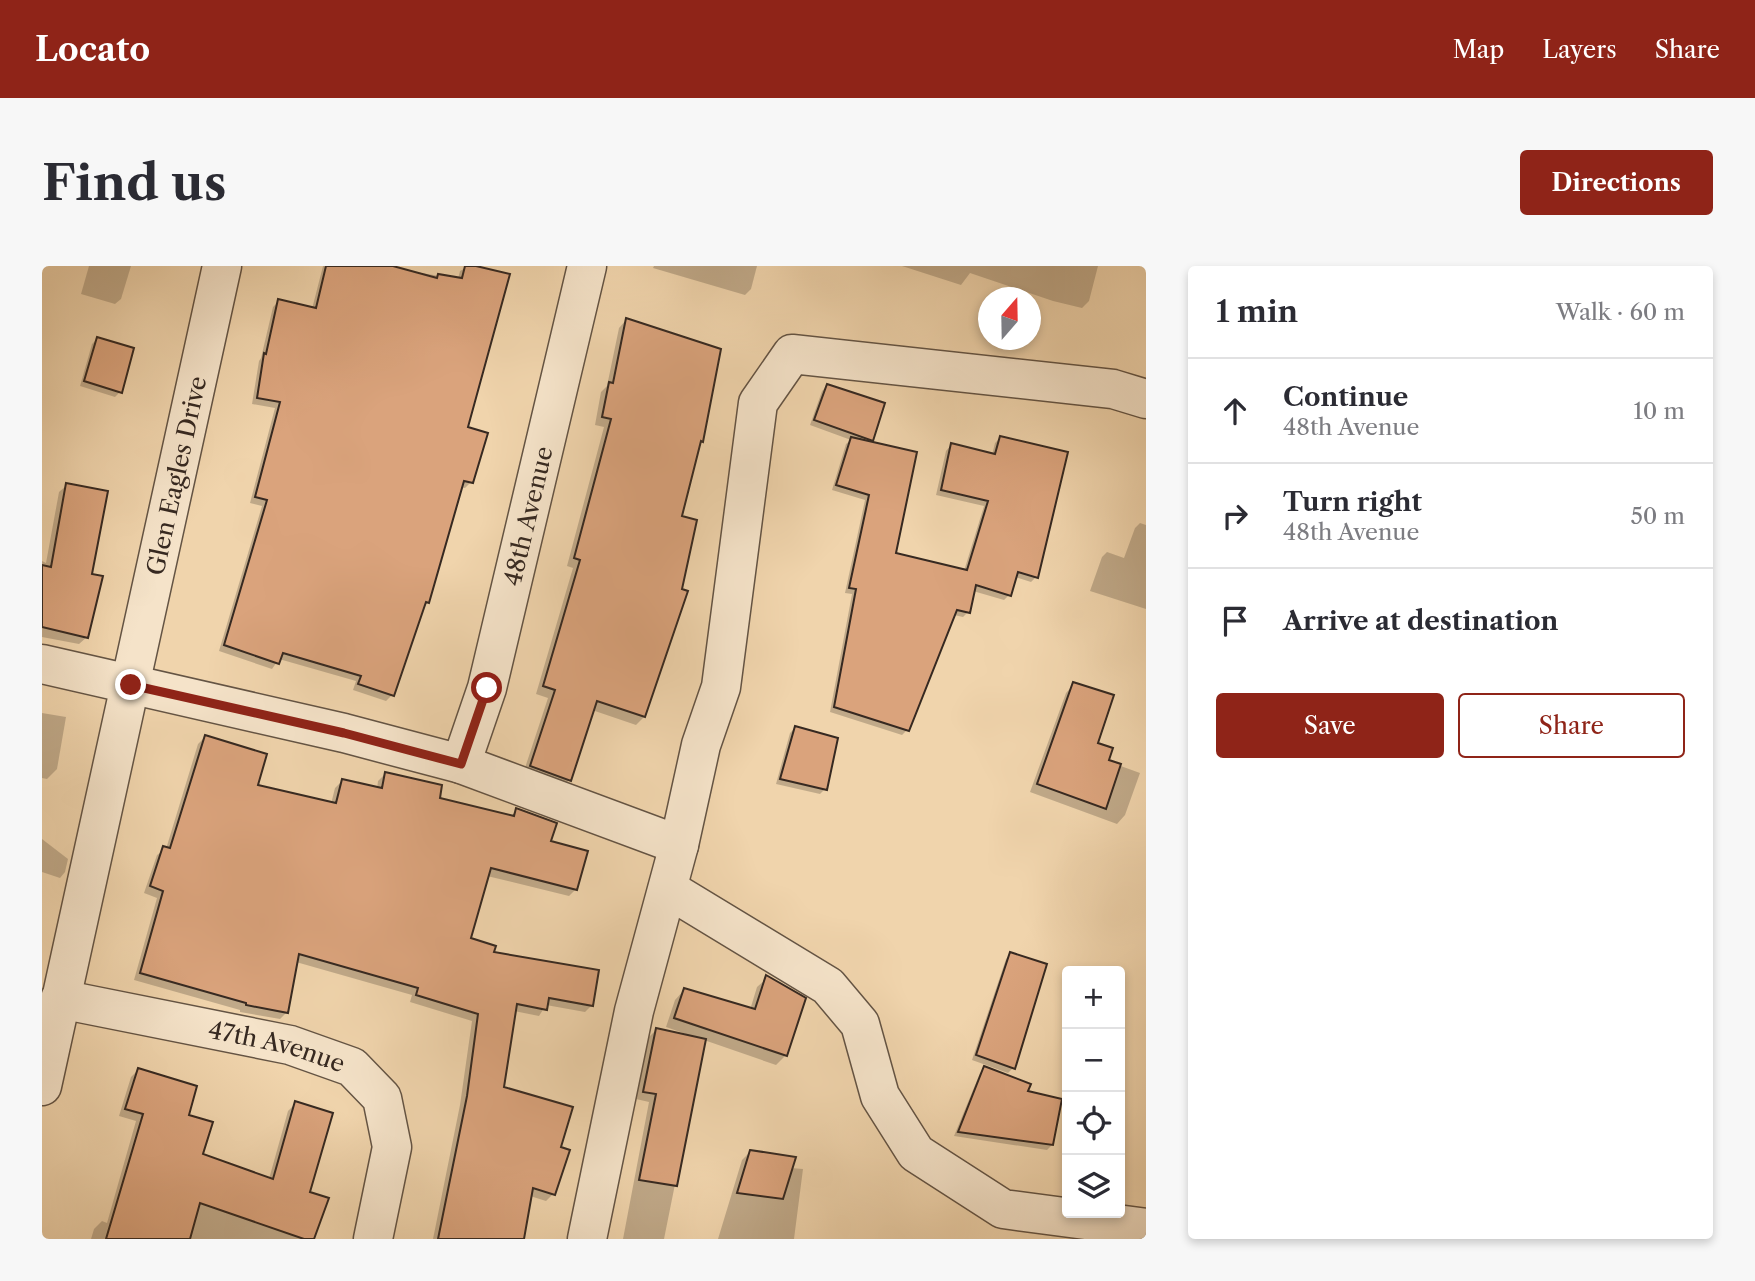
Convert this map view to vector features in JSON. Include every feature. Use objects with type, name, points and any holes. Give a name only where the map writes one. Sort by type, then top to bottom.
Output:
[{"type":"street","name":"Glen Eagles Drive","points":[[42,1087],[222,266]]},
{"type":"street","name":"48th Avenue","points":[[461,764],[487,688],[587,266]]},
{"type":"street","points":[[587,1239],[634,1011],[668,889],[701,745],[720,687],[758,403],[792,354],[1113,390],[1146,399]]},
{"type":"street","points":[[42,664],[344,733],[461,764],[679,845]]},
{"type":"street","points":[[668,889],[828,986],[860,1024],[880,1096],[916,1153],[1003,1209],[1141,1232]]},
{"type":"street","name":"47th Avenue","points":[[60,999],[290,1045],[352,1067],[382,1098],[392,1147],[373,1239]]},
{"type":"building","points":[[326,266],[393,266],[437,278],[438,274],[462,278],[465,266],[510,274],[468,427],[488,433],[473,483],[464,481],[429,603],[426,602],[394,696],[358,684],[361,676],[283,653],[279,664],[224,645],[267,500],[255,497],[280,402],[257,398],[264,353],[266,354],[278,299],[316,308]]},
{"type":"building","points":[[626,318],[721,349],[703,442],[701,441],[682,516],[697,520],[682,589],[688,591],[645,717],[597,701],[571,781],[530,766],[555,690],[543,686],[580,560],[574,558],[611,419],[602,417],[609,382],[613,383]]},
{"type":"building","points":[[97,337],[134,348],[122,393],[84,381]]},
{"type":"building","points":[[827,384],[885,403],[873,441],[814,420]]},
{"type":"building","points":[[1000,436],[1068,452],[1038,578],[1018,572],[1011,596],[976,585],[970,613],[957,610],[909,731],[834,707],[856,589],[849,588],[869,495],[836,485],[851,437],[917,452],[896,553],[967,570],[988,501],[941,490],[951,443],[995,454]]},
{"type":"building","points":[[66,483],[108,491],[92,574],[103,576],[88,638],[42,627],[42,565],[51,567]]},
{"type":"building","points":[[1073,682],[1114,695],[1098,743],[1113,748],[1109,760],[1121,764],[1106,809],[1037,784]]},
{"type":"building","points":[[795,726],[838,738],[827,790],[780,779]]},
{"type":"building","points":[[205,735],[267,754],[258,785],[336,803],[342,779],[382,788],[385,772],[442,785],[440,798],[514,816],[516,808],[557,823],[551,841],[588,851],[577,890],[491,868],[471,938],[496,946],[494,952],[599,970],[593,1006],[549,998],[547,1010],[517,1004],[504,1087],[573,1107],[561,1147],[570,1150],[555,1195],[533,1188],[524,1239],[438,1239],[467,1096],[478,1014],[416,995],[418,988],[299,954],[288,1013],[246,1005],[140,973],[163,891],[150,886],[163,846],[170,848]]},
{"type":"building","points":[[1010,952],[1047,964],[1015,1069],[976,1055]]},
{"type":"building","points":[[766,975],[806,998],[787,1056],[674,1018],[684,988],[755,1009]]},
{"type":"building","points":[[656,1028],[706,1039],[677,1186],[639,1180],[656,1094],[643,1092]]},
{"type":"building","points":[[984,1066],[1031,1084],[1028,1091],[1062,1099],[1053,1145],[958,1132]]},
{"type":"building","points":[[138,1068],[197,1086],[189,1115],[213,1122],[203,1154],[273,1179],[295,1101],[333,1113],[310,1192],[329,1198],[314,1239],[304,1239],[200,1203],[190,1239],[106,1239],[143,1114],[125,1109]]},
{"type":"building","points":[[750,1150],[796,1157],[783,1199],[737,1193]]},
{"type":"route","points":[[131,685],[344,733],[461,764],[487,688]]}]
